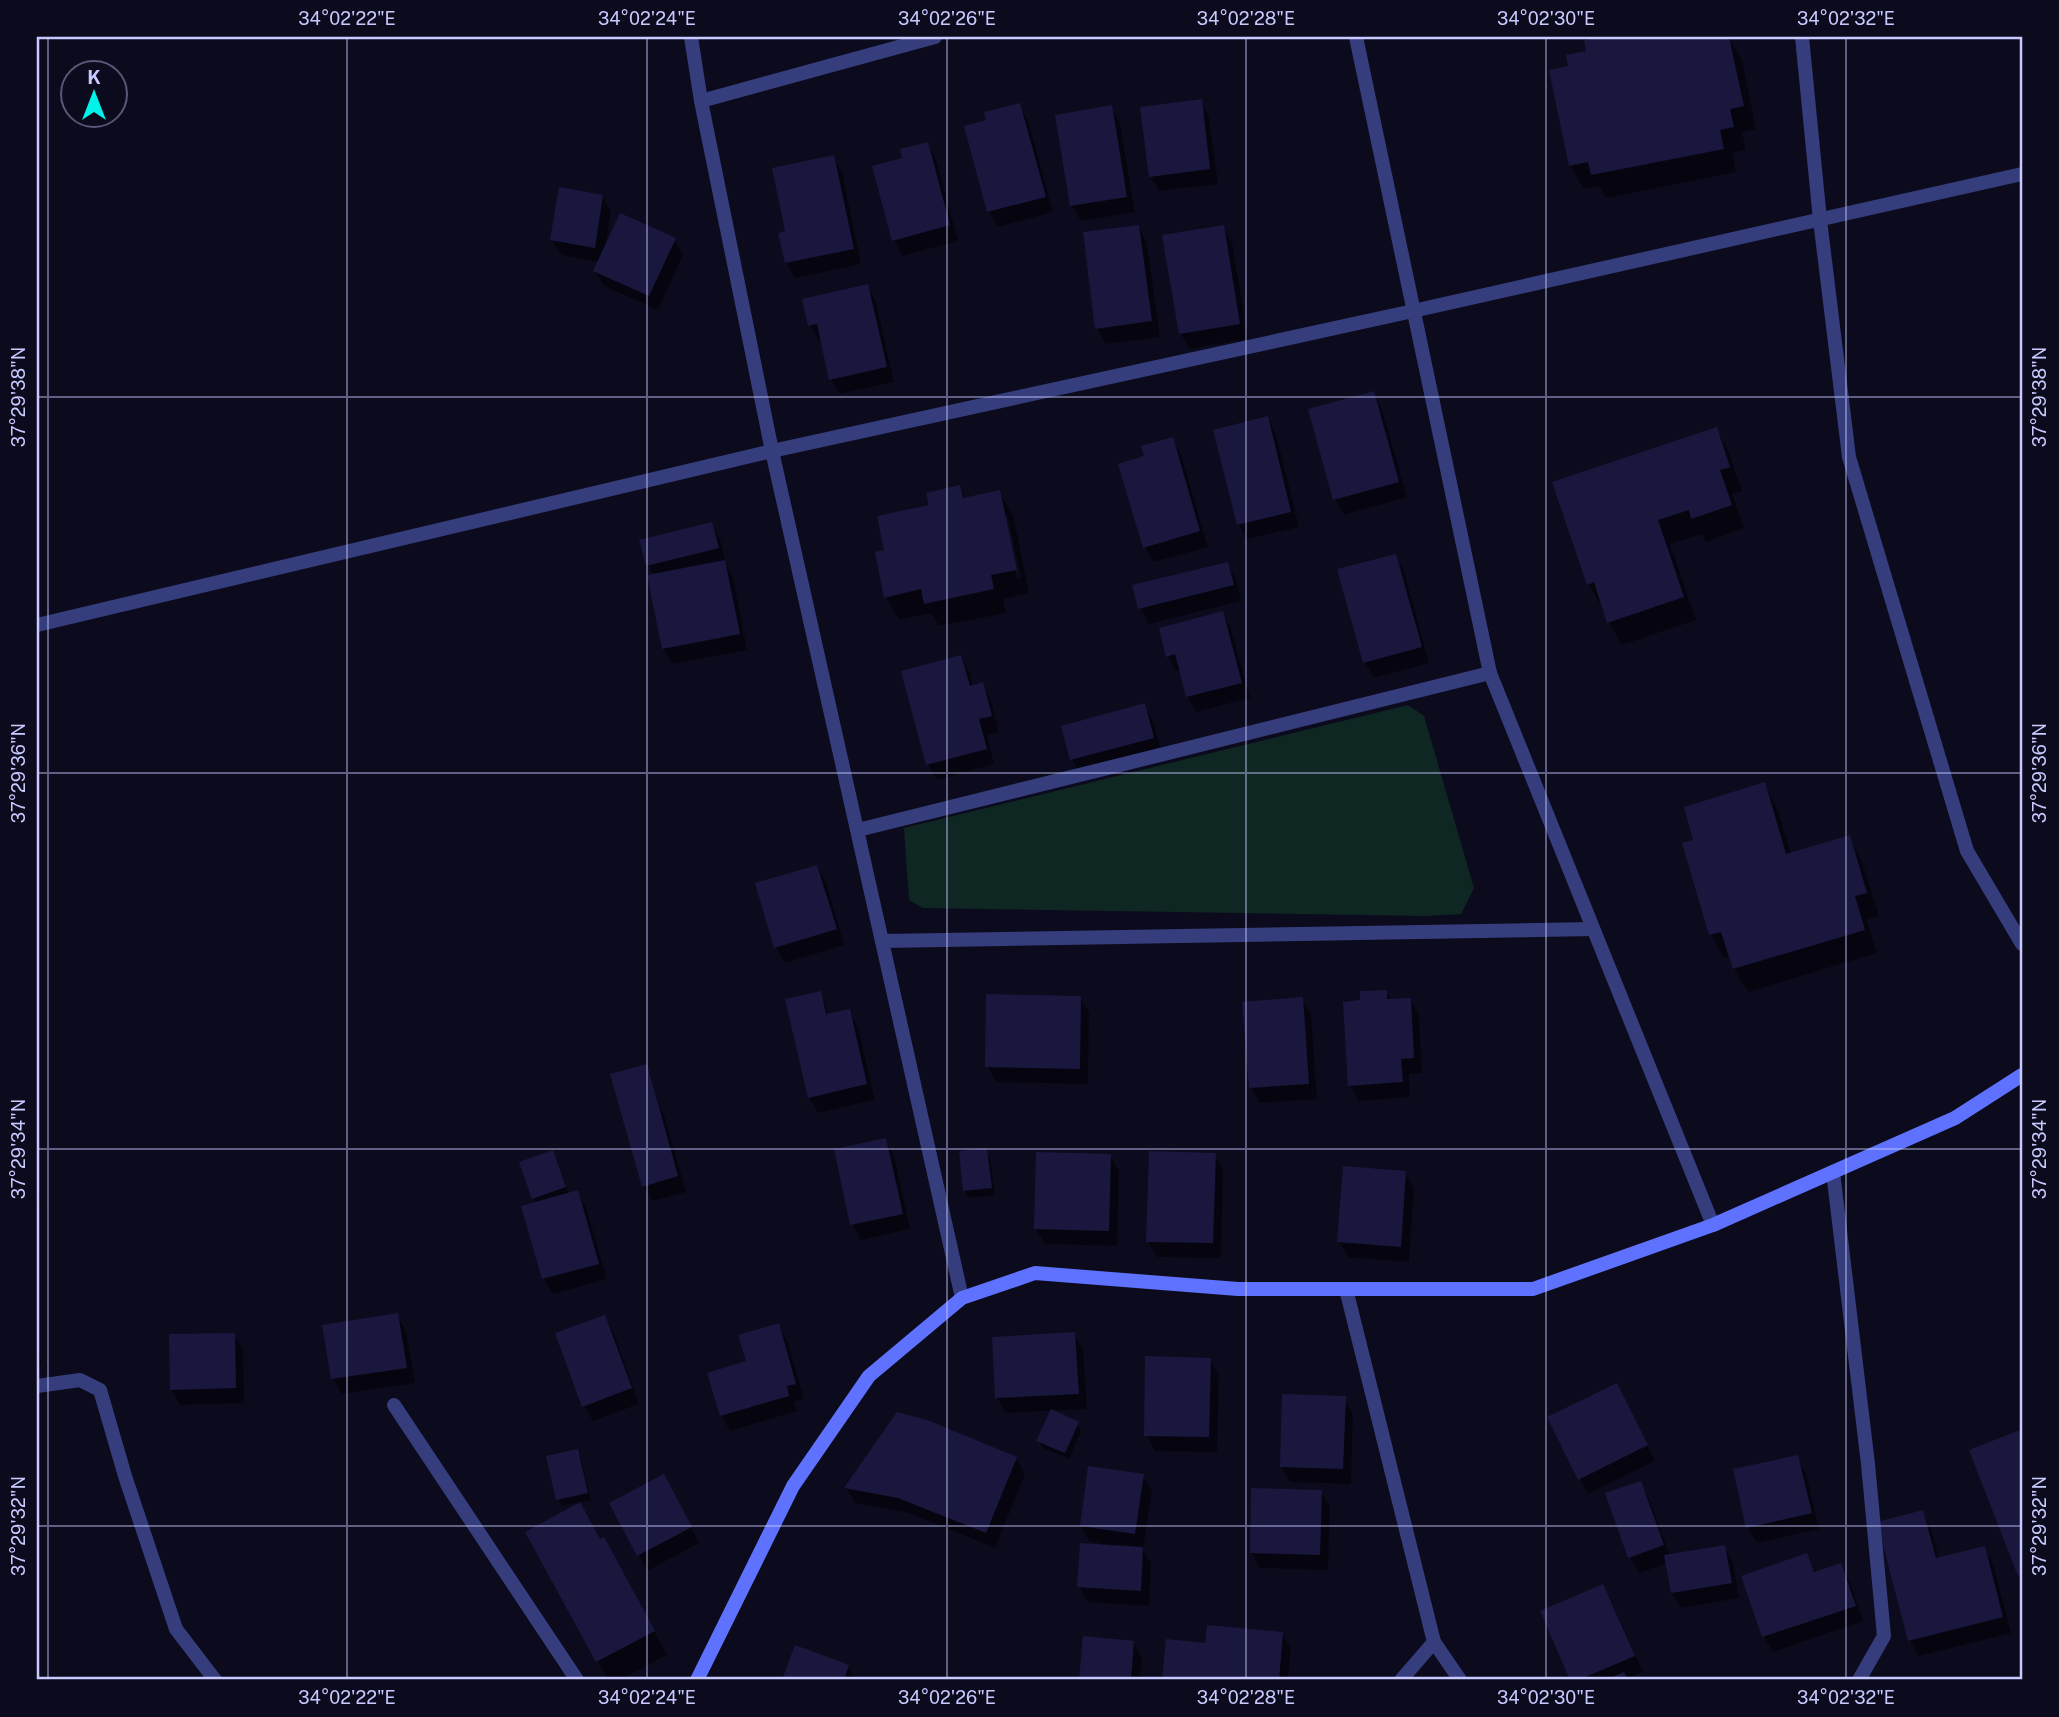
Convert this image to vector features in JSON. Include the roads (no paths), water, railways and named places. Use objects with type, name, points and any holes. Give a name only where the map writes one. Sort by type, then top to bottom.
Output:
[{"type":"street","points":[[691,37],[701,101],[772,451],[962,1298]]},
{"type":"street","points":[[701,101],[935,37]]},
{"type":"street","points":[[1356,37],[1490,673],[1713,1225]]},
{"type":"street","points":[[1802,37],[1820,220],[1849,457],[1967,851],[2022,944]]},
{"type":"street","points":[[37,625],[772,451],[2022,174]]},
{"type":"street","points":[[859,831],[1490,673]]},
{"type":"street","points":[[882,942],[1593,929]]},
{"type":"street","points":[[697,1680],[793,1486],[869,1376],[962,1298],[1035,1272],[1238,1289],[1533,1289],[1713,1225],[1955,1118],[2022,1075]]},
{"type":"street","points":[[1833,1172],[1868,1464],[1884,1636],[1858,1680]]},
{"type":"street","points":[[1346,1289],[1434,1642],[1460,1680]]},
{"type":"street","points":[[37,1386],[80,1380],[100,1390],[125,1476],[176,1629],[215,1680]]},
{"type":"street","points":[[394,1405],[577,1680]]},
{"type":"street","points":[[1401,1680],[1434,1642]]}]
